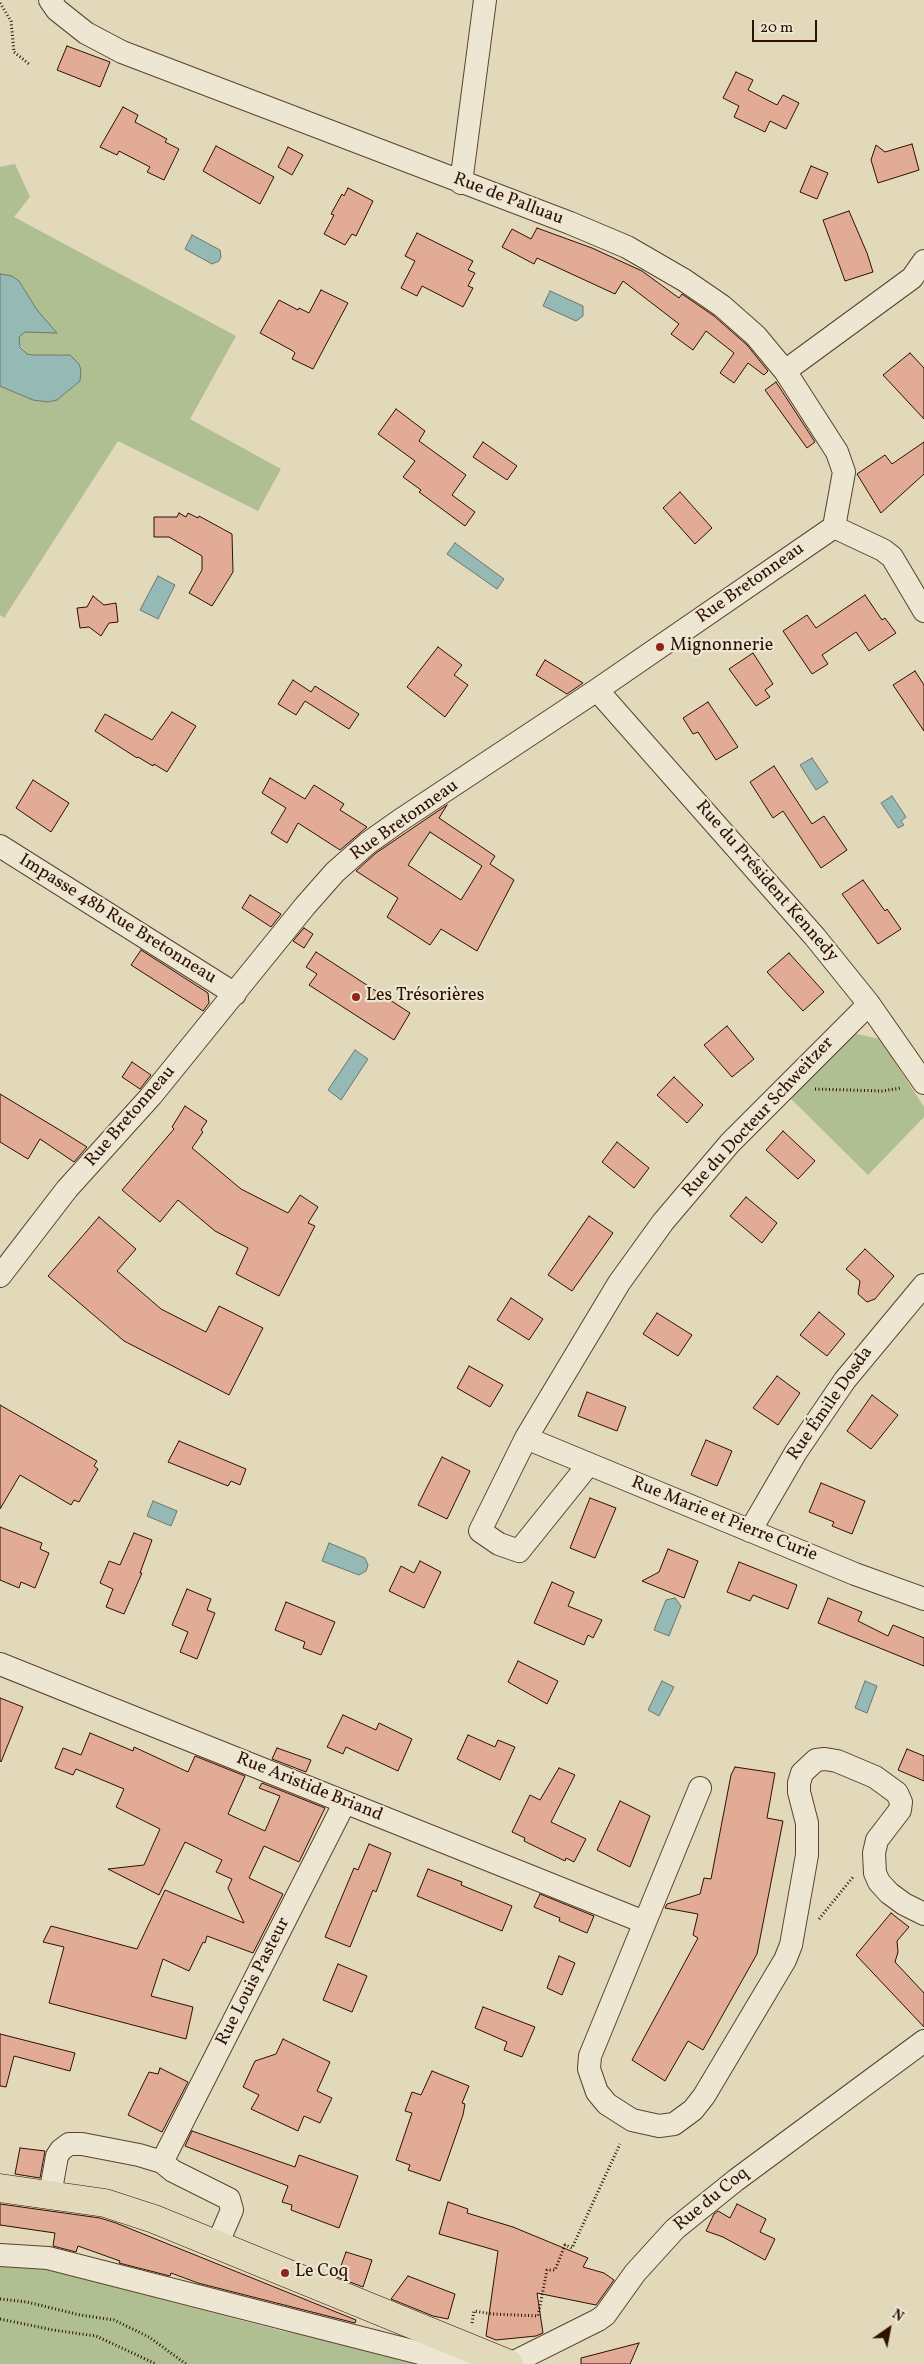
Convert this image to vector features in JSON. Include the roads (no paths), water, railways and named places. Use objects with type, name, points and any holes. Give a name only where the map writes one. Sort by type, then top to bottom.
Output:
[{"type":"main road","points":[[0,2188],[105,2203],[154,2219],[510,2364]]},
{"type":"street","name":"Rue de Palluau","points":[[50,0],[58,10],[86,33],[122,52],[627,247],[684,280],[739,320],[756,336],[785,371],[837,452],[844,472],[834,527]]},
{"type":"street","points":[[461,183],[485,0]]},
{"type":"street","points":[[785,371],[912,278],[924,261]]},
{"type":"street","points":[[834,527],[883,550],[892,557],[924,611]]},
{"type":"street","name":"Rue Bretonneau","points":[[0,1276],[7,1254],[151,1096],[335,872],[368,843],[597,690],[834,527]]},
{"type":"street","name":"Rue du Président Kennedy","points":[[597,690],[815,937],[869,1004],[922,1080]]},
{"type":"street","name":"Impasse 48b Rue Bretonneau","points":[[0,846],[235,994]]},
{"type":"street","name":"Rue du Docteur Schweitzer","points":[[589,1464],[519,1550],[499,1544],[480,1531],[526,1438],[619,1283],[664,1222],[730,1143],[869,1004]]},
{"type":"street","name":"Rue Émile Dosda","points":[[750,1530],[796,1452],[845,1380],[924,1285]]},
{"type":"street","name":"Rue Marie et Pierre Curie","points":[[526,1438],[855,1574],[924,1599]]},
{"type":"street","name":"Rue Aristide Briand","points":[[0,1664],[644,1922]]},
{"type":"street","points":[[700,1788],[590,2056],[589,2069],[597,2092],[607,2104],[632,2120],[659,2126],[674,2124],[682,2119],[704,2096],[785,1960],[791,1944],[807,1855],[807,1823],[799,1792],[802,1773],[807,1766],[816,1760],[838,1761],[875,1777],[897,1794],[901,1802],[900,1810],[878,1840],[874,1853],[875,1873],[879,1882],[889,1892],[904,1904],[924,1914]]},
{"type":"street","name":"Rue Louis Pasteur","points":[[162,2162],[345,1802]]},
{"type":"street","name":"Rue du Coq","points":[[510,2364],[598,2320],[652,2254],[675,2229],[704,2204],[924,2041]]},
{"type":"street","points":[[50,2195],[57,2156],[69,2144],[82,2144],[140,2155],[162,2162],[173,2171],[229,2199],[232,2210],[217,2245]]},
{"type":"street","points":[[0,2255],[48,2258],[459,2363],[471,2364]]},
{"type":"water","points":[[192,235],[220,250],[221,257],[219,261],[212,264],[185,249]]},
{"type":"water","points":[[0,274],[12,276],[19,281],[37,310],[57,333],[25,332],[19,337],[20,347],[27,354],[33,355],[70,355],[79,364],[81,370],[80,381],[57,400],[48,402],[33,400],[0,386]]},
{"type":"water","points":[[550,291],[583,306],[583,316],[576,321],[543,306]]},
{"type":"water","points":[[455,543],[504,579],[497,589],[447,554]]},
{"type":"water","points":[[158,576],[175,585],[158,619],[140,610]]},
{"type":"water","points":[[812,758],[828,782],[816,790],[800,765]]},
{"type":"water","points":[[892,796],[906,817],[901,821],[904,825],[898,828],[881,803]]},
{"type":"water","points":[[355,1050],[368,1059],[341,1100],[328,1090]]},
{"type":"water","points":[[153,1501],[177,1511],[171,1526],[147,1516]]},
{"type":"water","points":[[329,1543],[365,1558],[368,1565],[366,1571],[359,1575],[322,1561]]},
{"type":"water","points":[[675,1598],[681,1606],[669,1636],[654,1630],[666,1600]]},
{"type":"water","points":[[662,1681],[674,1687],[659,1716],[648,1710]]},
{"type":"water","points":[[865,1681],[877,1686],[867,1713],[855,1708]]},
{"type":"place","name":"Mignonnerie","points":[[660,647]]},
{"type":"place","name":"Les Trésorières","points":[[356,997]]},
{"type":"place","name":"Le Coq","points":[[285,2273]]}]
